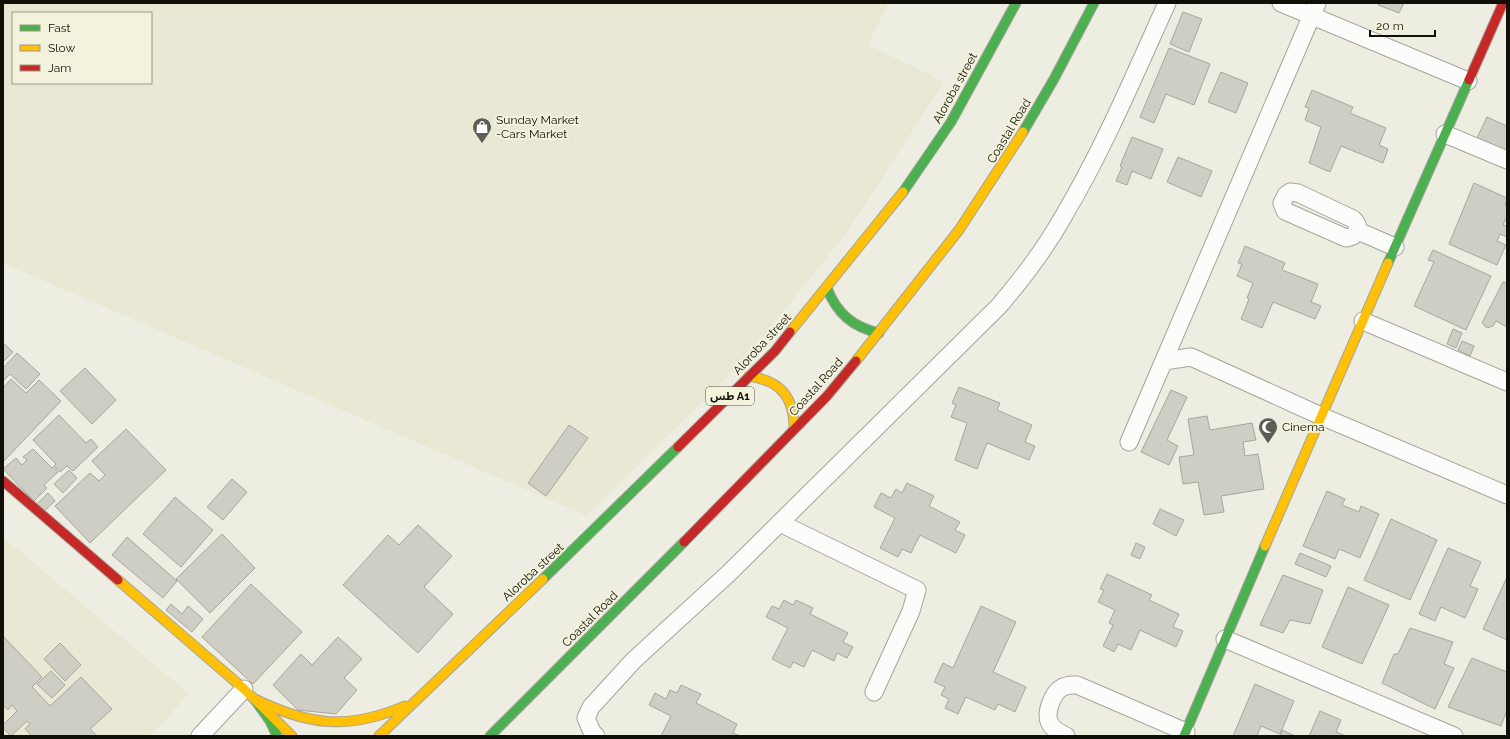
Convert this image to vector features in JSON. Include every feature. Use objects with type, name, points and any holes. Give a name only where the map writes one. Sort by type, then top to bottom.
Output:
[{"type":"main road","name":"Aloroba street","points":[[379,736],[592,533],[775,351],[909,185],[951,122],[1016,3]]},
{"type":"main road","name":"Coastal Road","points":[[490,736],[645,582],[827,396],[879,334],[960,230],[1013,149],[1054,79],[1094,3]]},
{"type":"main road","points":[[1185,734],[1321,416],[1503,3]]},
{"type":"main road","points":[[826,288],[830,299],[843,317],[853,325],[866,331],[879,334]]},
{"type":"main road","points":[[749,376],[767,379],[782,389],[793,408],[795,418],[794,429]]},
{"type":"main road","points":[[3,481],[249,694],[292,736]]},
{"type":"main road","points":[[249,694],[276,711],[298,718],[322,723],[345,723],[369,720],[392,712],[413,702]]},
{"type":"main road","points":[[249,694],[270,721],[277,736]]},
{"type":"street","points":[[596,736],[592,732],[586,718],[591,707],[634,660],[728,574],[780,523],[999,306],[1025,275],[1064,216],[1113,121],[1167,3]]},
{"type":"street","points":[[1281,3],[1314,9],[1468,81]]},
{"type":"street","points":[[1129,442],[1314,9]]},
{"type":"street","points":[[1445,134],[1507,160]]},
{"type":"street","points":[[1358,231],[1395,247]]},
{"type":"street","points":[[1363,321],[1507,382]]},
{"type":"street","points":[[1164,361],[1191,357],[1321,416],[1507,495]]},
{"type":"street","points":[[780,523],[917,590],[911,611],[874,692]]},
{"type":"street","points":[[1225,639],[1417,729],[1454,736]]},
{"type":"street","points":[[1066,736],[1054,729],[1048,719],[1047,714],[1056,692],[1065,685],[1082,687],[1185,734]]},
{"type":"street","points":[[200,736],[249,694]]},
{"type":"shaded area","points":[[3,3],[888,3],[868,45],[944,82],[848,231],[744,360],[587,516],[3,263]]},
{"type":"shaded area","points":[[3,537],[189,694],[150,736],[3,736]]},
{"type":"building","points":[[1379,3],[1404,3],[1399,13],[1378,5]]},
{"type":"building","points":[[1183,12],[1202,19],[1189,52],[1170,44]]},
{"type":"building","points":[[1169,48],[1210,64],[1194,105],[1166,94],[1154,123],[1140,117]]},
{"type":"building","points":[[1221,72],[1248,83],[1236,113],[1208,102]]},
{"type":"building","points":[[1312,90],[1353,107],[1350,113],[1386,128],[1379,145],[1388,149],[1383,163],[1341,146],[1330,172],[1309,163],[1321,127],[1305,120],[1309,108],[1305,107]]},
{"type":"building","points":[[1487,117],[1507,126],[1507,154],[1476,140]]},
{"type":"building","points":[[1132,137],[1163,149],[1151,179],[1132,171],[1127,185],[1116,181],[1122,167],[1120,166]]},
{"type":"building","points":[[1178,157],[1212,171],[1201,197],[1167,182]]},
{"type":"building","points":[[1474,183],[1507,198],[1505,205],[1507,206],[1507,216],[1503,225],[1507,225],[1507,237],[1500,234],[1497,241],[1506,245],[1497,265],[1449,244]]},
{"type":"building","points":[[1245,246],[1285,263],[1282,270],[1318,284],[1311,302],[1321,306],[1315,319],[1273,302],[1262,328],[1241,319],[1249,299],[1247,298],[1253,283],[1237,276],[1242,264],[1238,263]]},
{"type":"building","points":[[1433,250],[1491,276],[1466,330],[1414,306],[1434,262],[1428,260]]},
{"type":"building","points":[[1503,282],[1507,283],[1507,327],[1496,321],[1493,326],[1487,328],[1482,323]]},
{"type":"building","points":[[1453,329],[1462,333],[1456,348],[1447,344]]},
{"type":"building","points":[[1462,341],[1474,346],[1470,356],[1458,350]]},
{"type":"building","points":[[3,343],[13,352],[3,362]]},
{"type":"building","points":[[17,353],[40,374],[26,389],[10,374],[3,381],[3,368]]},
{"type":"building","points":[[85,368],[116,400],[92,424],[60,391]]},
{"type":"building","points":[[11,379],[26,393],[39,380],[61,401],[3,462],[3,388]]},
{"type":"building","points":[[959,387],[1000,403],[997,410],[1032,425],[1025,442],[1035,446],[1029,460],[987,443],[977,469],[955,460],[967,423],[951,417],[956,405],[952,403]]},
{"type":"building","points":[[1171,390],[1187,397],[1167,440],[1178,446],[1169,465],[1141,452]]},
{"type":"building","points":[[59,415],[86,443],[91,439],[98,447],[73,471],[67,466],[60,472],[54,466],[56,464],[33,440]]},
{"type":"building","points":[[1207,416],[1210,430],[1252,423],[1256,440],[1243,442],[1245,456],[1258,454],[1264,489],[1221,496],[1224,512],[1204,515],[1198,482],[1183,484],[1179,457],[1194,455],[1188,419]]},
{"type":"building","points":[[569,425],[588,438],[546,496],[528,483]]},
{"type":"building","points":[[126,429],[166,470],[90,543],[55,506],[90,473],[99,481],[105,475],[92,461]]},
{"type":"building","points":[[33,449],[58,472],[44,485],[47,488],[34,501],[3,469],[16,458],[22,465],[27,460],[23,457]]},
{"type":"building","points":[[69,470],[77,478],[63,493],[54,484]]},
{"type":"building","points":[[232,479],[247,492],[223,520],[207,507]]},
{"type":"building","points":[[907,483],[934,496],[929,506],[960,522],[955,530],[965,535],[956,553],[920,535],[911,553],[902,549],[898,557],[880,548],[895,518],[874,507],[881,493],[891,498],[896,489],[902,493]]},
{"type":"building","points":[[1327,491],[1345,499],[1342,505],[1359,512],[1361,506],[1379,514],[1360,558],[1339,549],[1335,559],[1303,546]]},
{"type":"building","points":[[48,493],[55,501],[44,511],[37,504]]},
{"type":"building","points":[[175,497],[213,530],[181,567],[143,534]]},
{"type":"building","points":[[1160,509],[1184,520],[1176,536],[1153,524]]},
{"type":"building","points":[[1391,519],[1437,540],[1410,600],[1364,580]]},
{"type":"building","points":[[418,525],[452,556],[424,587],[453,614],[418,653],[343,585],[388,535],[399,545]]},
{"type":"building","points":[[222,534],[255,568],[210,613],[176,579]]},
{"type":"building","points":[[127,537],[177,581],[163,598],[112,555]]},
{"type":"building","points":[[1136,543],[1145,547],[1140,559],[1131,555]]},
{"type":"building","points":[[1448,548],[1481,562],[1470,586],[1478,589],[1465,618],[1441,607],[1435,621],[1419,614]]},
{"type":"building","points":[[1300,553],[1331,566],[1326,577],[1295,564]]},
{"type":"building","points":[[1107,574],[1152,595],[1149,600],[1179,614],[1173,627],[1183,631],[1176,647],[1140,630],[1131,650],[1118,644],[1114,652],[1103,646],[1113,625],[1109,623],[1115,610],[1098,602],[1104,590],[1100,589]]},
{"type":"building","points":[[1283,575],[1323,590],[1310,624],[1290,620],[1283,633],[1260,625]]},
{"type":"building","points":[[1507,577],[1507,640],[1483,629]]},
{"type":"building","points":[[251,584],[302,632],[253,684],[202,637]]},
{"type":"building","points":[[1348,587],[1389,605],[1362,664],[1322,647]]},
{"type":"building","points":[[784,600],[793,605],[796,600],[813,608],[810,614],[848,633],[843,642],[853,647],[847,658],[837,653],[834,661],[812,650],[804,667],[793,662],[790,668],[772,659],[788,628],[766,617],[772,606],[779,609]]},
{"type":"building","points":[[171,604],[182,614],[188,606],[203,619],[192,632],[166,610]]},
{"type":"building","points":[[981,606],[1016,622],[993,672],[1026,687],[1015,712],[998,704],[995,710],[966,697],[958,714],[945,708],[949,699],[941,695],[945,687],[934,682],[943,663],[953,668]]},
{"type":"building","points":[[1410,628],[1453,642],[1444,664],[1454,668],[1435,709],[1382,683],[1394,654],[1398,654]]},
{"type":"building","points":[[3,636],[42,677],[32,687],[50,706],[81,677],[112,709],[90,729],[97,736],[32,736],[25,729],[30,724],[27,721],[11,736],[3,728],[3,725],[17,711],[12,705],[8,710],[3,705]]},
{"type":"building","points":[[338,637],[362,659],[344,678],[357,690],[336,714],[298,710],[273,685],[301,654],[312,665]]},
{"type":"building","points":[[60,643],[81,665],[65,681],[44,659]]},
{"type":"building","points":[[1472,658],[1507,672],[1507,710],[1501,726],[1448,707]]},
{"type":"building","points":[[51,671],[65,685],[52,698],[37,684]]},
{"type":"building","points":[[1255,684],[1294,701],[1280,734],[1261,726],[1257,736],[1233,736]]},
{"type":"building","points":[[681,685],[701,694],[696,703],[737,724],[733,733],[740,736],[661,736],[671,716],[649,705],[655,693],[666,699],[670,690],[677,693]]},
{"type":"building","points":[[1320,711],[1341,720],[1336,732],[1346,736],[1309,736]]},
{"type":"building","points":[[1282,730],[1295,736],[1280,736]]},
{"type":"traffic: fast","points":[[903,192],[951,122],[1016,3]]},
{"type":"traffic: fast","points":[[1023,132],[1054,79],[1094,3]]},
{"type":"traffic: fast","points":[[1388,263],[1469,80]]},
{"type":"traffic: fast","points":[[827,288],[836,305],[847,318],[861,327],[879,333]]},
{"type":"traffic: fast","points":[[543,579],[678,447]]},
{"type":"traffic: fast","points":[[490,736],[684,542]]},
{"type":"traffic: fast","points":[[1184,736],[1265,546]]},
{"type":"traffic: fast","points":[[255,700],[270,721],[277,736]]},
{"type":"traffic: slow","points":[[856,361],[959,230],[1023,132]]},
{"type":"traffic: slow","points":[[790,332],[903,192]]},
{"type":"traffic: slow","points":[[1265,546],[1388,263]]},
{"type":"traffic: slow","points":[[749,376],[770,382],[784,392],[791,408],[794,429]]},
{"type":"traffic: slow","points":[[379,736],[543,579]]},
{"type":"traffic: slow","points":[[118,580],[244,689],[292,736]]},
{"type":"traffic: slow","points":[[255,699],[294,715],[329,722],[365,719],[405,706]]},
{"type":"traffic: jam","points":[[1469,80],[1503,3]]},
{"type":"traffic: jam","points":[[678,447],[775,351],[790,332]]},
{"type":"traffic: jam","points":[[684,542],[827,396],[856,361]]},
{"type":"traffic: jam","points":[[3,481],[118,580]]},
{"type":"place","name":"Sunday Market -Cars Market","points":[[482,144]]},
{"type":"place","name":"Cinema","points":[[1268,444]]}]
